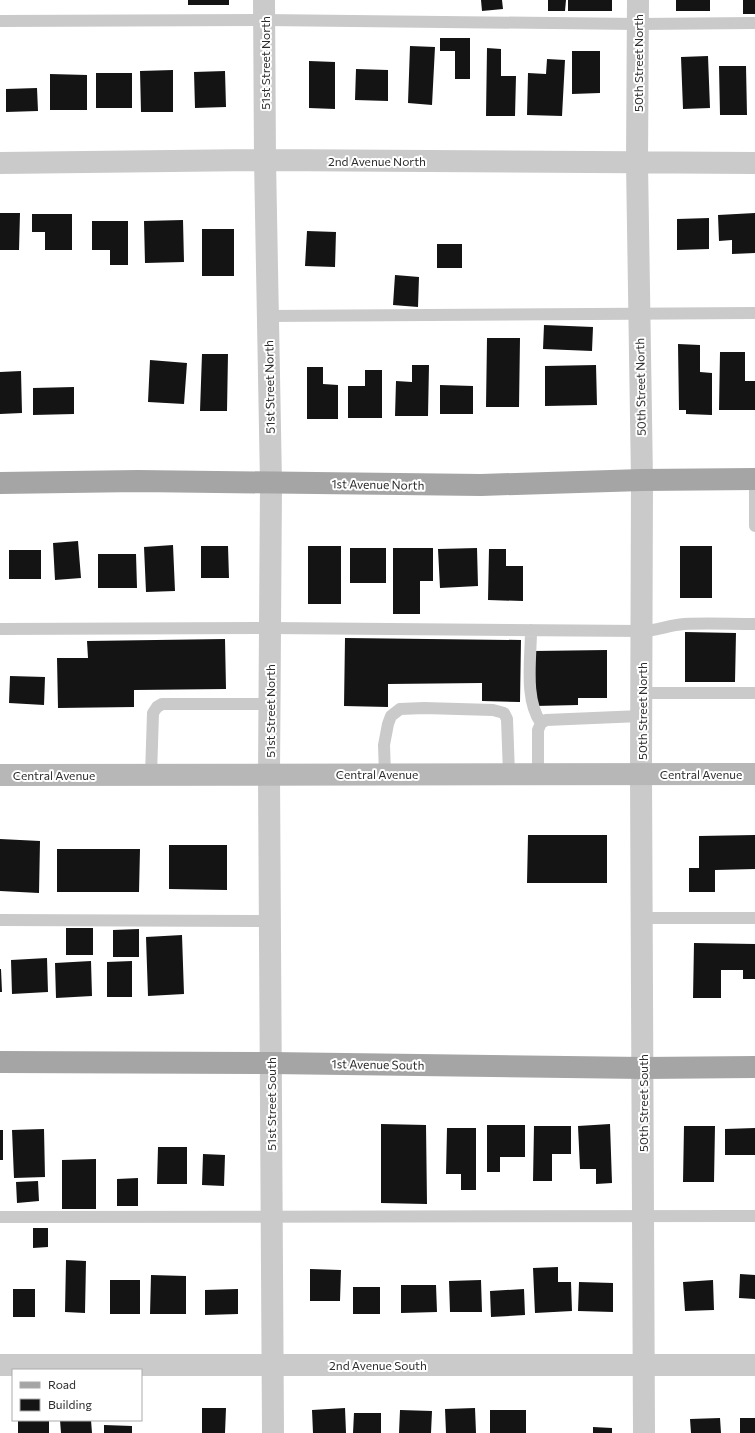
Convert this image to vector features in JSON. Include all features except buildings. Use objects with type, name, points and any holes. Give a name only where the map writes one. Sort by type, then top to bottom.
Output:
[{"type":"main road","name":"1st Avenue North","points":[[0,484],[138,481],[481,485],[642,480],[755,479]]},
{"type":"main road","name":"Central Avenue","points":[[0,775],[755,774]]},
{"type":"main road","name":"1st Avenue South","points":[[0,1062],[271,1062],[643,1068],[755,1067]]},
{"type":"street","name":"50th Street North","points":[[638,0],[637,163],[642,480],[641,774]]},
{"type":"street","name":"51st Street North","points":[[264,10],[265,160],[271,483],[269,774]]},
{"type":"street","name":"2nd Avenue North","points":[[0,163],[265,160],[637,163],[755,162]]},
{"type":"street","name":"51st Street South","points":[[269,774],[273,1433]]},
{"type":"street","name":"50th Street South","points":[[641,774],[644,1433]]},
{"type":"street","name":"2nd Avenue South","points":[[0,1365],[755,1365]]},
{"type":"lane","points":[[0,21],[264,10],[638,24],[755,23]]},
{"type":"lane","points":[[268,316],[755,313]]},
{"type":"lane","points":[[755,479],[755,526]]},
{"type":"lane","points":[[0,629],[270,628],[653,631],[668,626],[685,624],[755,624]]},
{"type":"lane","points":[[531,630],[530,696],[535,715],[541,723]]},
{"type":"lane","points":[[641,693],[755,693]]},
{"type":"lane","points":[[151,775],[153,713],[157,707],[162,704],[270,704]]},
{"type":"lane","points":[[385,774],[384,745],[391,716],[400,709],[424,708],[493,710],[504,712],[507,719],[509,774]]},
{"type":"lane","points":[[538,774],[538,730],[541,723],[546,720],[641,716]]},
{"type":"lane","points":[[642,918],[755,918]]},
{"type":"lane","points":[[0,920],[270,921]]},
{"type":"lane","points":[[0,1217],[755,1216]]}]
